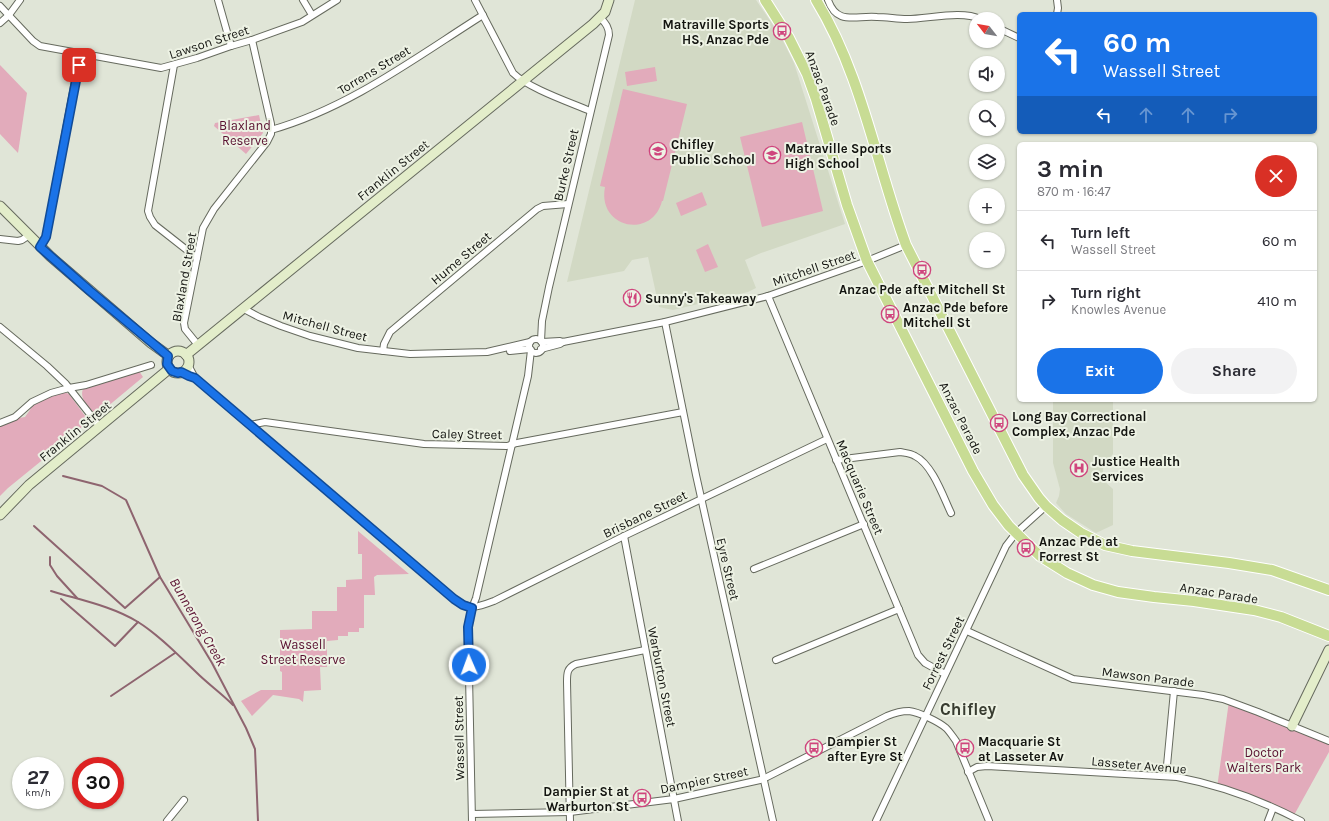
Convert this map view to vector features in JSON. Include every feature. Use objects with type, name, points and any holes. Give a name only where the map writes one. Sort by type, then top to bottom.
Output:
[{"type":"main road","points":[[816,0],[831,27],[850,71],[874,142],[895,215],[906,245],[1023,475],[1046,506],[1062,520],[1081,533],[1105,545],[1132,551],[1272,570],[1329,590]]},
{"type":"main road","name":"Anzac Parade","points":[[767,1],[789,38],[807,74],[816,99],[847,205],[867,261],[973,471],[993,505],[1016,533],[1040,556],[1068,573],[1093,585],[1118,592],[1254,610],[1282,617],[1329,636]]},
{"type":"street","points":[[0,23],[9,15],[20,0]]},
{"type":"street","points":[[218,0],[231,46]]},
{"type":"street","points":[[303,0],[312,15]]},
{"type":"street","name":"Lawson Street","points":[[0,6],[33,41],[40,46],[161,68],[174,66],[302,22],[337,0]]},
{"type":"street","points":[[475,0],[513,73],[517,77],[535,87],[590,111]]},
{"type":"street","name":"Franklin Street","points":[[186,355],[524,81],[600,17],[609,0]]},
{"type":"street","points":[[828,0],[834,12],[850,18],[877,17],[909,19],[969,16]]},
{"type":"street","points":[[1057,0],[1057,12]]},
{"type":"street","name":"Torrens Street","points":[[271,130],[286,126],[335,106],[377,83],[483,15]]},
{"type":"street","name":"Burke Street","points":[[472,608],[476,598],[542,321],[609,30],[600,17]]},
{"type":"street","points":[[1005,31],[1017,37]]},
{"type":"street","points":[[252,40],[271,124],[271,130]]},
{"type":"street","points":[[40,247],[46,237],[80,54]]},
{"type":"street","points":[[174,66],[148,211],[155,225],[197,258]]},
{"type":"street","name":"Blaxland Street","points":[[198,346],[184,326],[204,228],[214,209],[267,142],[271,134],[271,130]]},
{"type":"street","name":"Hume Street","points":[[383,351],[384,344],[390,332],[537,209],[543,206],[568,204]]},
{"type":"street","points":[[0,206],[40,247],[168,356]]},
{"type":"street","points":[[0,240],[18,241],[28,236]]},
{"type":"street","name":"Mitchell Street","points":[[244,309],[281,326],[310,336],[358,348],[410,354],[505,351],[560,344],[563,342],[664,322],[768,296],[867,261],[906,245]]},
{"type":"street","name":"Macquarie Street","points":[[768,296],[918,655],[925,663],[945,674]]},
{"type":"street","name":"Eyre Street","points":[[664,322],[701,499],[773,821]]},
{"type":"street","points":[[0,328],[47,366],[69,388],[100,427]]},
{"type":"street","points":[[185,369],[175,372],[169,369],[167,364],[168,356],[177,351],[186,355],[188,359],[185,369],[189,376],[195,378],[454,599],[463,605],[472,608]]},
{"type":"street","points":[[0,422],[15,416],[32,402],[51,393],[86,385],[150,365]]},
{"type":"street","name":"Franklin Street","points":[[0,515],[29,485],[169,369]]},
{"type":"street","name":"Caley Street","points":[[250,425],[265,422],[431,445],[511,446],[516,443],[683,412]]},
{"type":"street","name":"Brisbane Street","points":[[472,608],[494,601],[624,536],[827,438]]},
{"type":"street","points":[[836,460],[900,452],[916,456],[924,462],[931,471],[951,513]]},
{"type":"street","name":"Forrest Street","points":[[876,821],[1006,546],[1016,533],[1046,506]]},
{"type":"street","points":[[754,569],[864,524]]},
{"type":"street","name":"Warburton Street","points":[[624,536],[678,821]]},
{"type":"street","name":"Wassell Street","points":[[472,608],[468,627],[472,821]]},
{"type":"street","points":[[776,660],[899,609]]},
{"type":"street","name":"Mawson Parade","points":[[966,631],[1073,679],[1203,694],[1223,699],[1258,712],[1329,741]]},
{"type":"street","points":[[570,821],[567,682],[567,673],[569,668],[576,664],[645,650]]},
{"type":"street","points":[[1292,726],[1329,650]]},
{"type":"street","points":[[1166,776],[1174,691]]},
{"type":"street","name":"Dampier Street","points":[[472,814],[570,812],[674,799],[763,778],[896,712],[910,711],[925,716]]},
{"type":"street","points":[[925,716],[941,724],[956,741],[989,821]]},
{"type":"street","name":"Lasseter Avenue","points":[[968,772],[977,767],[987,766],[1166,776],[1198,782],[1245,797],[1301,821]]},
{"type":"street","points":[[167,821],[184,800]]},
{"type":"street","points":[[1268,821],[1273,808]]},
{"type":"shaded area","points":[[635,0],[756,0],[782,39],[794,63],[845,224],[745,260],[756,288],[748,292],[673,310],[659,307],[648,257],[632,260],[624,271],[567,282]]},
{"type":"shaded area","name":"Justice Health Services","points":[[1053,402],[1113,402],[1113,454],[1106,462],[1103,462],[1103,480],[1113,489],[1113,525],[1096,533],[1066,514],[1056,503],[1060,489],[1053,463]]},
{"type":"green space","points":[[0,65],[27,93],[18,153],[0,134]]},
{"type":"green space","points":[[655,67],[657,81],[627,86],[625,72]]},
{"type":"green space","points":[[623,89],[687,104],[663,201],[656,213],[648,221],[637,225],[627,224],[617,220],[609,212],[605,201],[605,187],[600,186]]},
{"type":"green space","name":"Blaxland Reserve","points":[[259,115],[263,133],[246,154],[214,126],[215,123]]},
{"type":"green space","points":[[802,122],[823,211],[762,227],[740,137]]},
{"type":"green space","points":[[702,192],[707,205],[681,216],[676,203]]},
{"type":"green space","points":[[708,244],[718,267],[705,272],[696,250]]},
{"type":"green space","points":[[139,371],[143,377],[95,415],[83,400],[83,389]]},
{"type":"green space","points":[[64,392],[69,394],[88,420],[78,431],[0,496],[0,426],[25,417],[37,402]]},
{"type":"green space","name":"Wassell Street Reserve","points":[[358,531],[409,574],[377,575],[374,577],[375,595],[364,595],[364,628],[359,628],[359,632],[348,632],[348,636],[338,636],[338,640],[327,641],[327,667],[320,667],[321,690],[304,691],[303,702],[299,699],[273,695],[252,716],[241,701],[261,690],[282,690],[282,672],[280,671],[280,630],[312,629],[312,611],[337,611],[337,587],[346,587],[346,580],[362,579],[362,554],[358,554]]},
{"type":"green space","name":"Doctor Walters Park","points":[[1229,701],[1329,741],[1329,752],[1293,817],[1217,788]]},
{"type":"waterway","name":"Bunnerong Creek","points":[[63,476],[102,486],[126,500],[160,577],[212,663],[246,728],[255,749],[258,821]]},
{"type":"waterway","points":[[34,526],[125,608],[160,577]]},
{"type":"waterway","points":[[50,557],[50,565],[57,576],[77,598]]},
{"type":"waterway","points":[[51,591],[118,612],[146,627],[233,705]]},
{"type":"waterway","points":[[61,599],[115,646],[138,622]]},
{"type":"waterway","points":[[111,696],[175,653]]},
{"type":"place","name":"Matraville Sports HS, Anzac Pde","points":[[782,31]]},
{"type":"place","name":"Chifley Public School","points":[[658,151]]},
{"type":"place","name":"Matraville Sports High School","points":[[772,155]]},
{"type":"place","name":"Anzac Pde after Mitchell St","points":[[922,270]]},
{"type":"place","name":"Sunny's Takeaway","points":[[632,298]]},
{"type":"place","name":"Anzac Pde before Mitchell St","points":[[890,314]]},
{"type":"place","name":"Long Bay Correctional Complex, Anzac Pde","points":[[999,423]]},
{"type":"place","name":"Justice Health Services","points":[[1079,468]]},
{"type":"place","name":"Anzac Pde at Forrest St","points":[[1026,548]]},
{"type":"place","name":"Dampier St after Eyre St","points":[[814,748]]},
{"type":"place","name":"Macquarie St at Lasseter Av","points":[[965,748]]},
{"type":"place","name":"Dampier St at Warburton St","points":[[642,798]]},
{"type":"district","name":"Chifley","points":[[968,709]]},
{"type":"route","points":[[79,65],[46,237],[40,247],[168,356],[167,364],[169,369],[195,378],[454,599],[463,605],[472,608],[468,627],[469,665]]}]
